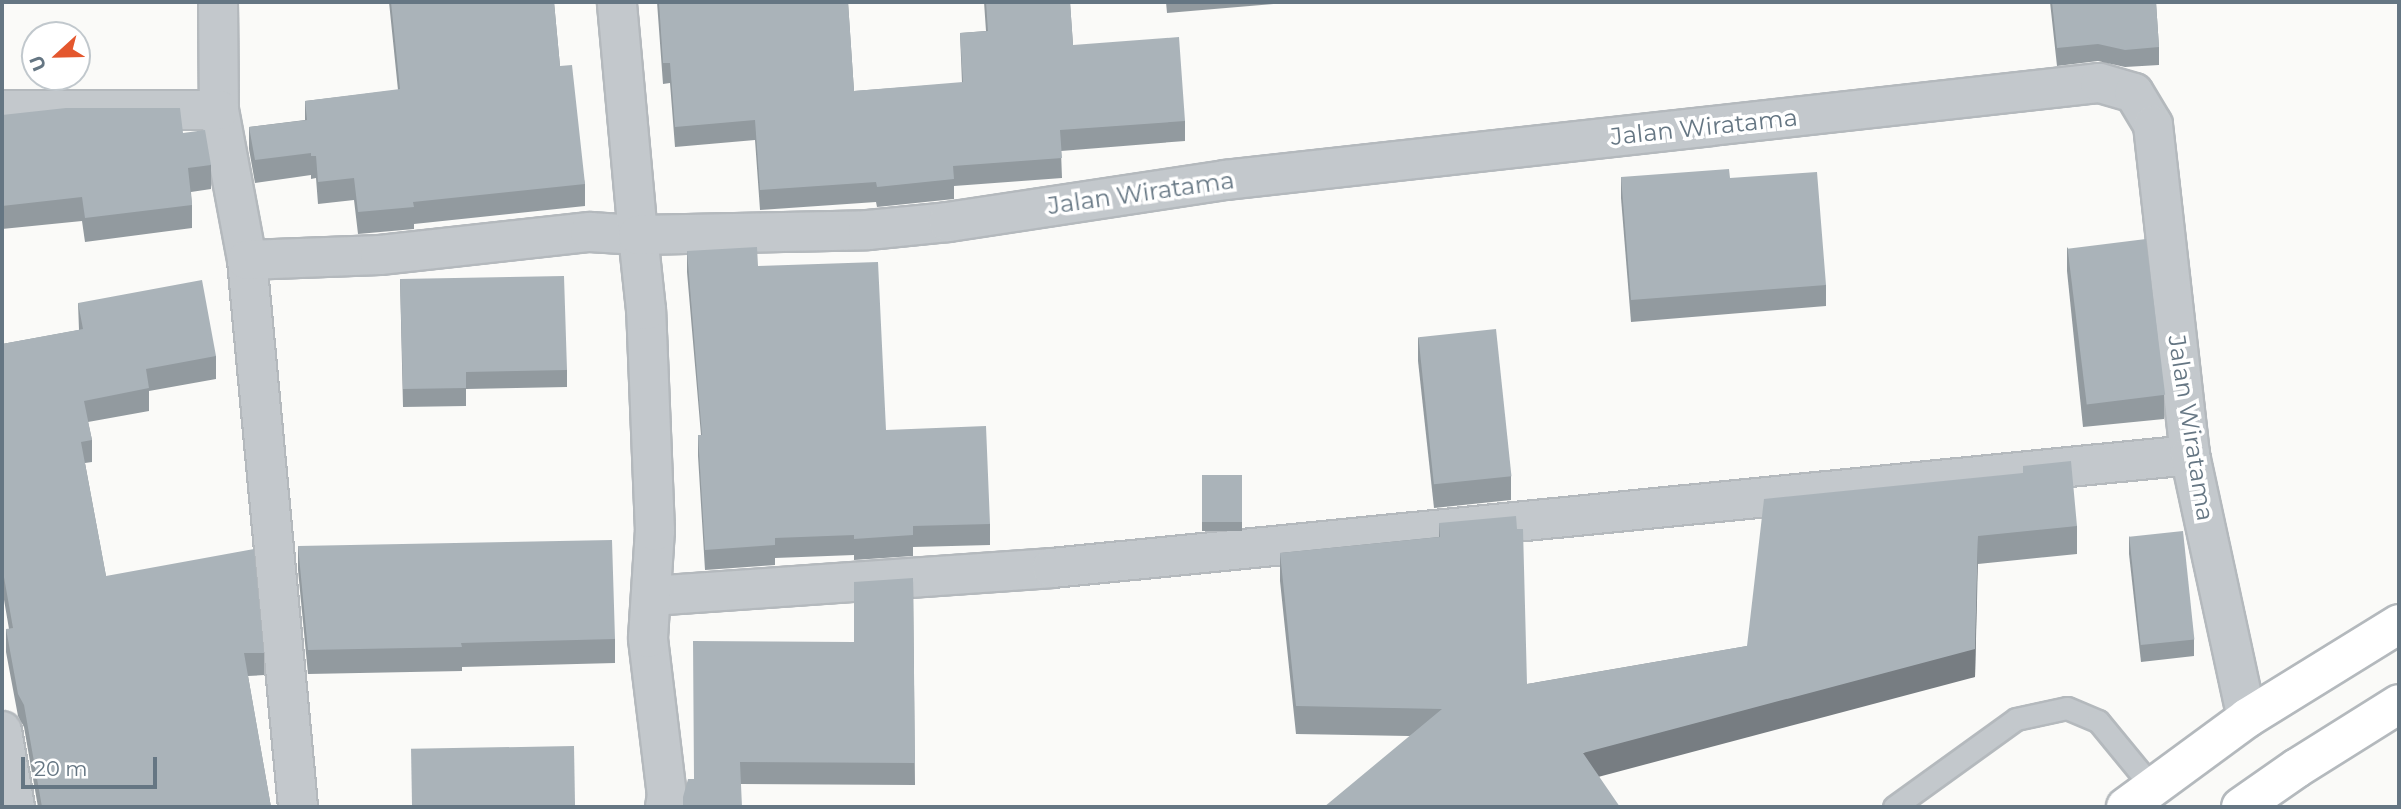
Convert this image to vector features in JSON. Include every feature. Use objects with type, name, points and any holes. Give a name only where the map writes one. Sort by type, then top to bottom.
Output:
[{"type":"highway","points":[[2139,797],[2248,718],[2399,624]]},
{"type":"highway","points":[[2241,807],[2399,704]]},
{"type":"street","points":[[218,2],[219,110],[247,260],[298,807]]},
{"type":"street","points":[[617,2],[646,310],[655,531],[649,638],[667,796],[665,807]]},
{"type":"street","name":"Jalan Wiratama","points":[[247,260],[380,255],[590,232],[638,235],[868,230],[947,222],[1225,180],[2100,83],[2134,93],[2153,125],[2190,455],[2248,718]]},
{"type":"street","points":[[2,110],[219,110]]},
{"type":"street","points":[[652,596],[1052,568],[2190,455]]},
{"type":"street","points":[[2,731],[15,807]]},
{"type":"lane","points":[[1895,807],[2016,719],[2067,708],[2098,721],[2139,797]]},
{"type":"building","points":[[391,2],[554,2],[560,66],[572,65],[585,184],[413,202],[414,207],[358,212],[354,178],[318,182],[316,156],[311,156],[311,153],[255,160],[249,127],[307,120],[305,101],[400,89]]},
{"type":"building","points":[[659,2],[848,2],[854,91],[963,82],[960,33],[988,31],[986,2],[1070,2],[1073,45],[1179,37],[1185,121],[1060,130],[1062,158],[953,166],[954,179],[877,187],[876,182],[760,190],[755,120],[675,127],[670,63],[663,63]]},
{"type":"building","points":[[2052,2],[2156,2],[2159,47],[2125,50],[2098,44],[2057,48]]},
{"type":"building","points":[[66,108],[180,108],[183,133],[205,130],[211,165],[188,168],[192,205],[85,218],[82,197],[2,206],[2,115]]},
{"type":"building","points":[[1729,169],[1730,178],[1817,172],[1826,285],[1631,300],[1621,177]]},
{"type":"building","points":[[2146,239],[2165,395],[2087,404],[2068,249]]},
{"type":"building","points":[[757,247],[758,266],[878,262],[886,430],[986,426],[990,524],[913,526],[913,535],[854,539],[854,535],[775,538],[775,545],[705,550],[698,435],[702,435],[687,251]]},
{"type":"building","points":[[564,276],[567,370],[466,372],[466,388],[403,389],[400,279]]},
{"type":"building","points":[[202,280],[216,356],[146,369],[149,388],[84,401],[92,440],[81,442],[106,576],[254,549],[264,653],[244,653],[271,807],[42,807],[24,705],[18,694],[6,629],[13,628],[2,566],[2,344],[83,329],[78,303]]},
{"type":"building","points":[[1496,329],[1511,476],[1434,484],[1418,337]]},
{"type":"building","points":[[2071,461],[2077,526],[1978,536],[1975,649],[1583,753],[1620,807],[1324,807],[1442,709],[1296,706],[1280,553],[1440,537],[1439,523],[1516,516],[1517,529],[1523,529],[1527,684],[1747,646],[1764,499],[2023,473],[2023,466]]},
{"type":"building","points":[[1202,475],[1242,475],[1242,522],[1202,522]]},
{"type":"building","points":[[2183,531],[2194,639],[2141,645],[2129,537]]},
{"type":"building","points":[[612,540],[615,639],[461,643],[462,647],[308,650],[298,546]]},
{"type":"building","points":[[913,578],[915,763],[740,762],[742,807],[683,807],[688,779],[694,779],[693,641],[854,642],[854,582]]},
{"type":"building","points":[[574,746],[575,807],[412,807],[411,749]]}]
